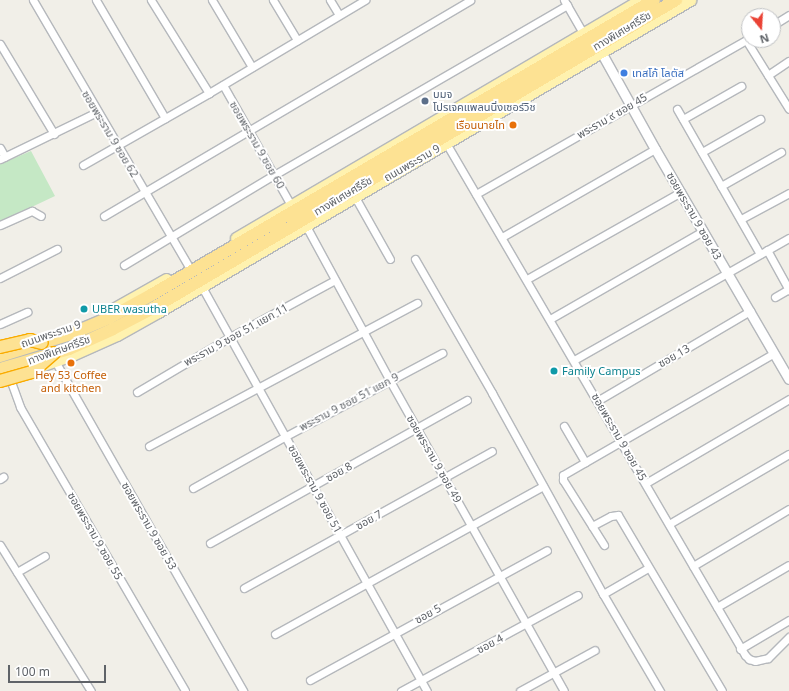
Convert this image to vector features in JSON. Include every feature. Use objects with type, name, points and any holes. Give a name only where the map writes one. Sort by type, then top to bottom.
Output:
[{"type":"highway","name":"ทางพิเศษศรีรัช","points":[[0,356],[71,334],[109,318],[151,295],[654,0]]},
{"type":"highway","name":"ทางพิเศษศรีรัช","points":[[0,369],[54,357],[155,307],[676,0]]},
{"type":"highway","points":[[0,348],[30,340],[42,344]]},
{"type":"highway","points":[[2,380],[32,372],[54,357]]},
{"type":"main road","name":"ถนนพระราม 9","points":[[2,380],[34,368],[54,357],[117,335],[202,287],[690,0]]},
{"type":"main road","name":"ถนนพระราม 9","points":[[0,348],[70,329],[106,313],[189,267],[633,2]]},
{"type":"street","name":"ซอยพระราม 9 ซอย 62","points":[[33,0],[97,112],[118,145],[189,267]]},
{"type":"street","points":[[96,0],[164,118]]},
{"type":"street","points":[[151,0],[209,93]]},
{"type":"street","points":[[212,0],[252,67]]},
{"type":"street","points":[[273,0],[297,40]]},
{"type":"street","points":[[330,0],[339,15]]},
{"type":"street","points":[[83,165],[223,85],[365,0]]},
{"type":"street","points":[[104,216],[470,0]]},
{"type":"street","points":[[124,265],[566,2],[583,33]]},
{"type":"street","name":"พระราม ๙ ซอย 45","points":[[476,194],[741,42]]},
{"type":"street","points":[[0,44],[54,134]]},
{"type":"street","points":[[752,48],[789,109]]},
{"type":"street","name":"ซอยพระราม 9 ซอย 43","points":[[601,52],[655,149],[789,379]]},
{"type":"street","points":[[768,75],[789,61]]},
{"type":"street","name":"ซอยพระราม 9 ซอย 60","points":[[223,85],[291,205]]},
{"type":"street","points":[[683,119],[741,86]]},
{"type":"street","points":[[677,109],[760,254]]},
{"type":"street","points":[[0,148],[2,158],[97,112]]},
{"type":"street","points":[[702,152],[760,119]]},
{"type":"street","name":"ซอยพระราม 9 ซอย 45","points":[[446,143],[670,524],[740,649]]},
{"type":"street","points":[[502,237],[655,149]]},
{"type":"street","points":[[722,186],[780,152]]},
{"type":"street","points":[[527,280],[681,192]]},
{"type":"street","points":[[741,219],[789,193]]},
{"type":"street","points":[[355,197],[390,258]]},
{"type":"street","points":[[0,225],[32,211],[41,216]]},
{"type":"street","name":"ซอยพระราม 9 ซอย 49","points":[[306,226],[416,429],[500,575],[564,691]]},
{"type":"street","points":[[550,319],[703,230]]},
{"type":"street","points":[[574,360],[789,238]]},
{"type":"street","points":[[0,278],[56,249]]},
{"type":"street","points":[[767,250],[789,289],[775,297]]},
{"type":"street","points":[[415,259],[603,594],[660,691]]},
{"type":"street","name":"พระราม 9 ซอย 51 แยก 11","points":[[137,392],[230,337],[335,280]]},
{"type":"street","name":"ซอยพระราม 9 ซอย 51","points":[[202,287],[427,691]]},
{"type":"street","points":[[149,446],[417,303]]},
{"type":"street","name":"ซอย 13","points":[[598,401],[750,311]]},
{"type":"street","points":[[0,324],[27,312]]},
{"type":"street","name":"พระราม 9 ซอย 51 แยก 9","points":[[193,488],[286,436],[442,353]]},
{"type":"street","points":[[604,545],[562,477],[567,472],[622,442],[774,353]]},
{"type":"street","name":"ซอยพระราม 9 ซอย 53","points":[[54,357],[243,691]]},
{"type":"street","name":"ซอยพระราม 9 ซอย 55","points":[[2,380],[20,406],[185,691]]},
{"type":"street","points":[[646,483],[789,399]]},
{"type":"street","name":"ซอย 8","points":[[210,543],[314,487],[468,400]]},
{"type":"street","points":[[564,426],[586,462]]},
{"type":"street","name":"ซอย 7","points":[[244,588],[492,452]]},
{"type":"street","points":[[670,524],[789,454]]},
{"type":"street","points":[[275,634],[543,486]]},
{"type":"street","points":[[693,566],[789,509]]},
{"type":"street","points":[[592,526],[611,516],[618,515],[722,691]]},
{"type":"street","points":[[0,545],[91,691]]},
{"type":"street","name":"ซอย 5","points":[[310,680],[547,550]]},
{"type":"street","points":[[17,572],[45,556]]},
{"type":"street","points":[[717,607],[789,565]]},
{"type":"street","points":[[603,594],[648,568]]},
{"type":"street","name":"ซอย 4","points":[[402,691],[578,595]]},
{"type":"street","points":[[789,620],[740,649],[750,660],[761,660],[774,653],[789,637]]},
{"type":"street","points":[[520,691],[595,650]]},
{"type":"green space","points":[[31,151],[55,196],[0,222],[0,164]]},
{"type":"place","name":"เทสโก้ โลตัส","points":[[624,73]]},
{"type":"place","name":"บมจ โปรเจคแพลนนิ่งเซอร์วิช","points":[[425,101]]},
{"type":"place","name":"เรือนนายไท","points":[[513,125]]},
{"type":"place","name":"UBER wasutha","points":[[84,309]]},
{"type":"place","name":"Hey 53 Coffee and kitchen","points":[[71,363]]},
{"type":"place","name":"Family Campus","points":[[554,371]]}]
